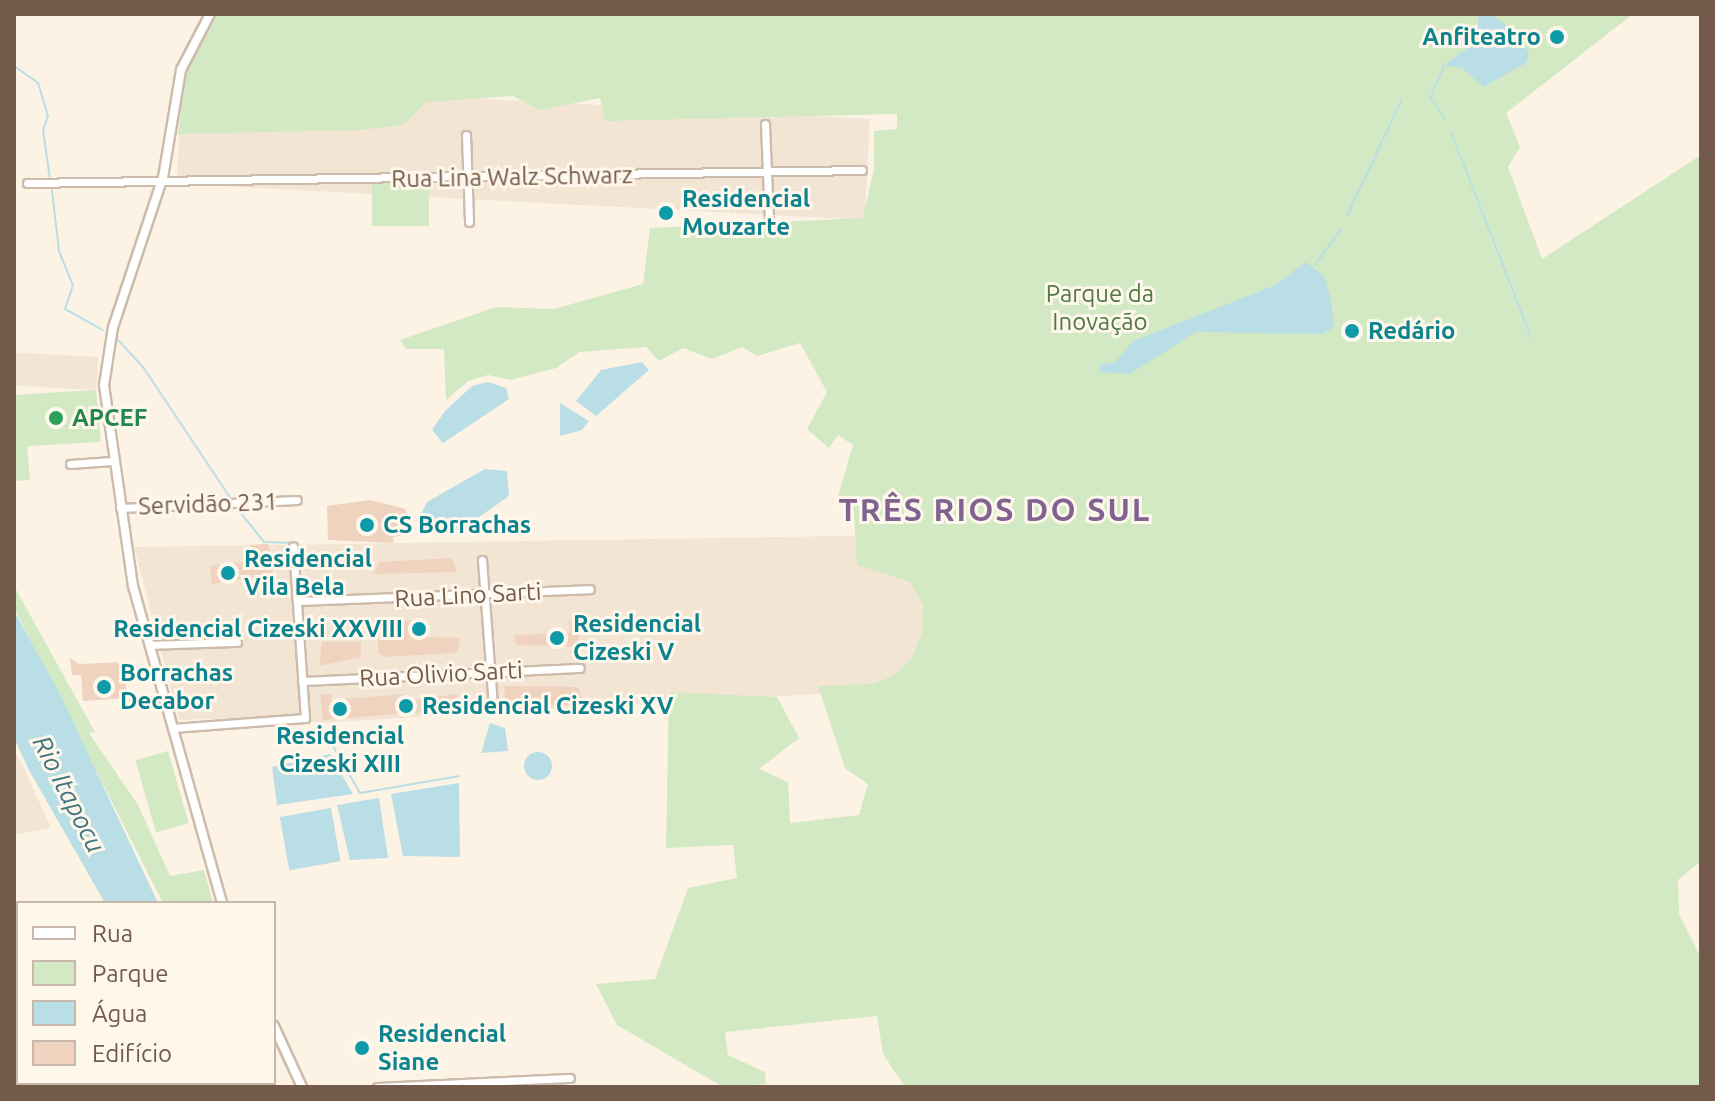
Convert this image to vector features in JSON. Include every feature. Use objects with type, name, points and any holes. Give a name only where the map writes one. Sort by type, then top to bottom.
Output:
[{"type":"street","points":[[210,14],[181,70],[163,177],[106,357],[112,461],[119,508],[150,645],[221,901]]},
{"type":"street","points":[[765,124],[769,219]]},
{"type":"street","points":[[466,135],[469,222]]},
{"type":"street","name":"Rua Lina Walz Schwarz","points":[[27,183],[163,177],[200,182],[862,170]]},
{"type":"street","points":[[70,464],[112,461]]},
{"type":"street","name":"Servidão 231","points":[[119,508],[297,500]]},
{"type":"street","points":[[173,728],[305,718],[293,546]]},
{"type":"street","points":[[482,560],[493,706]]},
{"type":"street","name":"Rua Lino Sarti","points":[[297,601],[590,589]]},
{"type":"street","points":[[150,645],[237,642]]},
{"type":"street","name":"Rua Olivio Sarti","points":[[302,681],[580,668]]},
{"type":"street","points":[[276,1030],[302,1087]]},
{"type":"street","points":[[377,1087],[570,1078]]},
{"type":"shaded area","points":[[182,83],[870,119],[865,220],[177,184]]},
{"type":"shaded area","points":[[14,353],[98,357],[96,390],[14,386]]},
{"type":"shaded area","points":[[902,535],[1034,564],[942,687],[317,723],[291,716],[179,720],[134,547]]},
{"type":"shaded area","points":[[14,749],[27,775],[51,828],[14,835]]},
{"type":"shaded area","points":[[16,1082],[16,1085],[187,1087],[14,1087]]},
{"type":"green space","name":"Parque da Inovação","points":[[218,14],[1633,14],[1506,113],[1520,147],[1508,167],[1542,259],[1701,155],[1701,861],[1678,880],[1679,914],[1701,959],[1701,1087],[905,1087],[883,1054],[877,1016],[725,1032],[728,1055],[765,1072],[766,1084],[723,1087],[617,1025],[596,984],[655,979],[688,888],[737,878],[733,845],[666,848],[669,692],[777,697],[799,738],[759,769],[788,782],[790,823],[859,815],[868,784],[845,768],[818,686],[871,684],[893,676],[912,657],[922,634],[923,605],[910,582],[857,565],[854,513],[837,500],[853,445],[838,435],[829,448],[807,429],[827,392],[800,343],[757,356],[742,347],[712,359],[683,348],[659,361],[646,347],[579,352],[556,368],[511,380],[488,375],[468,381],[446,400],[444,349],[406,349],[400,340],[496,307],[554,309],[643,284],[650,228],[863,218],[874,169],[874,131],[897,129],[897,114],[605,121],[600,98],[540,110],[513,96],[426,102],[403,125],[361,130],[178,134],[186,73]]},
{"type":"green space","points":[[372,183],[429,183],[429,226],[372,226]]},
{"type":"green space","name":"APCEF","points":[[96,390],[101,442],[27,446],[30,480],[14,481],[14,395]]},
{"type":"green space","points":[[14,586],[95,732],[89,733],[138,805],[170,876],[204,870],[212,901],[162,901],[14,608]]},
{"type":"green space","points":[[168,751],[189,823],[156,832],[135,760]]},
{"type":"water","points":[[1479,14],[1491,14],[1515,32],[1529,53],[1526,63],[1483,87],[1462,68],[1444,65],[1476,42]]},
{"type":"water","points":[[1306,262],[1324,276],[1332,303],[1333,328],[1322,334],[1196,332],[1130,374],[1099,372],[1100,364],[1114,363],[1133,341],[1273,286]]},
{"type":"water","points":[[642,362],[649,370],[596,416],[576,401],[601,370]]},
{"type":"water","points":[[488,382],[506,388],[509,399],[443,443],[432,430],[445,411],[472,386]]},
{"type":"water","points":[[560,403],[589,421],[582,430],[560,436]]},
{"type":"water","points":[[485,469],[507,471],[509,496],[462,529],[434,532],[421,514],[427,502]]},
{"type":"water","name":"Rio Itapocu","points":[[14,611],[60,694],[157,901],[104,901],[30,772],[14,738]]},
{"type":"water","points":[[490,723],[505,728],[508,751],[481,753]]},
{"type":"water","points":[[538,752],[548,756],[552,766],[548,776],[538,780],[528,776],[524,766],[528,756]]},
{"type":"water","points":[[330,754],[353,794],[277,805],[272,767]]},
{"type":"water","points":[[459,783],[460,857],[403,856],[391,794]]},
{"type":"water","points":[[379,798],[388,858],[350,860],[337,805]]},
{"type":"water","points":[[331,808],[340,861],[289,870],[280,817]]},
{"type":"building","name":"CS Borrachas","points":[[370,500],[406,509],[405,535],[393,537],[394,543],[328,540],[327,506]]},
{"type":"building","points":[[268,544],[274,568],[270,574],[212,584],[210,566],[252,561],[251,545]]},
{"type":"building","points":[[452,558],[457,572],[374,574],[379,562]]},
{"type":"building","points":[[421,619],[427,637],[460,638],[457,653],[384,657],[378,652],[378,639],[394,638],[394,623]]},
{"type":"building","points":[[569,620],[581,632],[576,647],[516,645],[515,635],[570,633]]},
{"type":"building","points":[[322,642],[361,642],[361,657],[319,666]]},
{"type":"building","name":"Borrachas Decabor","points":[[70,658],[79,664],[124,662],[127,698],[83,701],[81,675],[72,675]]},
{"type":"building","points":[[504,686],[578,687],[584,704],[519,707],[505,702]]},
{"type":"building","points":[[331,694],[331,700],[406,694],[408,701],[456,694],[463,709],[323,720],[320,695]]},
{"type":"waterway","points":[[1444,65],[1431,97],[1444,118]]},
{"type":"waterway","points":[[14,66],[38,83],[48,115],[43,130],[50,179]]},
{"type":"waterway","points":[[1347,216],[1401,101]]},
{"type":"waterway","points":[[1451,132],[1531,337]]},
{"type":"waterway","points":[[52,190],[59,251],[73,285],[65,309],[103,330]]},
{"type":"waterway","points":[[1315,265],[1341,229]]},
{"type":"waterway","points":[[116,338],[143,367],[231,499]]},
{"type":"waterway","points":[[236,507],[264,542],[291,543]]},
{"type":"waterway","points":[[314,729],[333,746],[360,793],[459,776]]},
{"type":"place","name":"Anfiteatro","points":[[1557,37]]},
{"type":"place","name":"Residencial Mouzarte","points":[[666,213]]},
{"type":"place","name":"Redário","points":[[1352,331]]},
{"type":"place","name":"APCEF","points":[[56,418]]},
{"type":"place","name":"CS Borrachas","points":[[367,525]]},
{"type":"place","name":"Residencial Vila Bela","points":[[228,573]]},
{"type":"place","name":"Residencial Cizeski XXVIII","points":[[419,629]]},
{"type":"place","name":"Residencial Cizeski V","points":[[557,638]]},
{"type":"place","name":"Borrachas Decabor","points":[[104,687]]},
{"type":"place","name":"Residencial Cizeski XV","points":[[406,706]]},
{"type":"place","name":"Residencial Cizeski XIII","points":[[340,709]]},
{"type":"place","name":"Residencial Siane","points":[[362,1048]]},
{"type":"district","name":"TRÊS RIOS DO SUL","points":[[995,509]]}]
